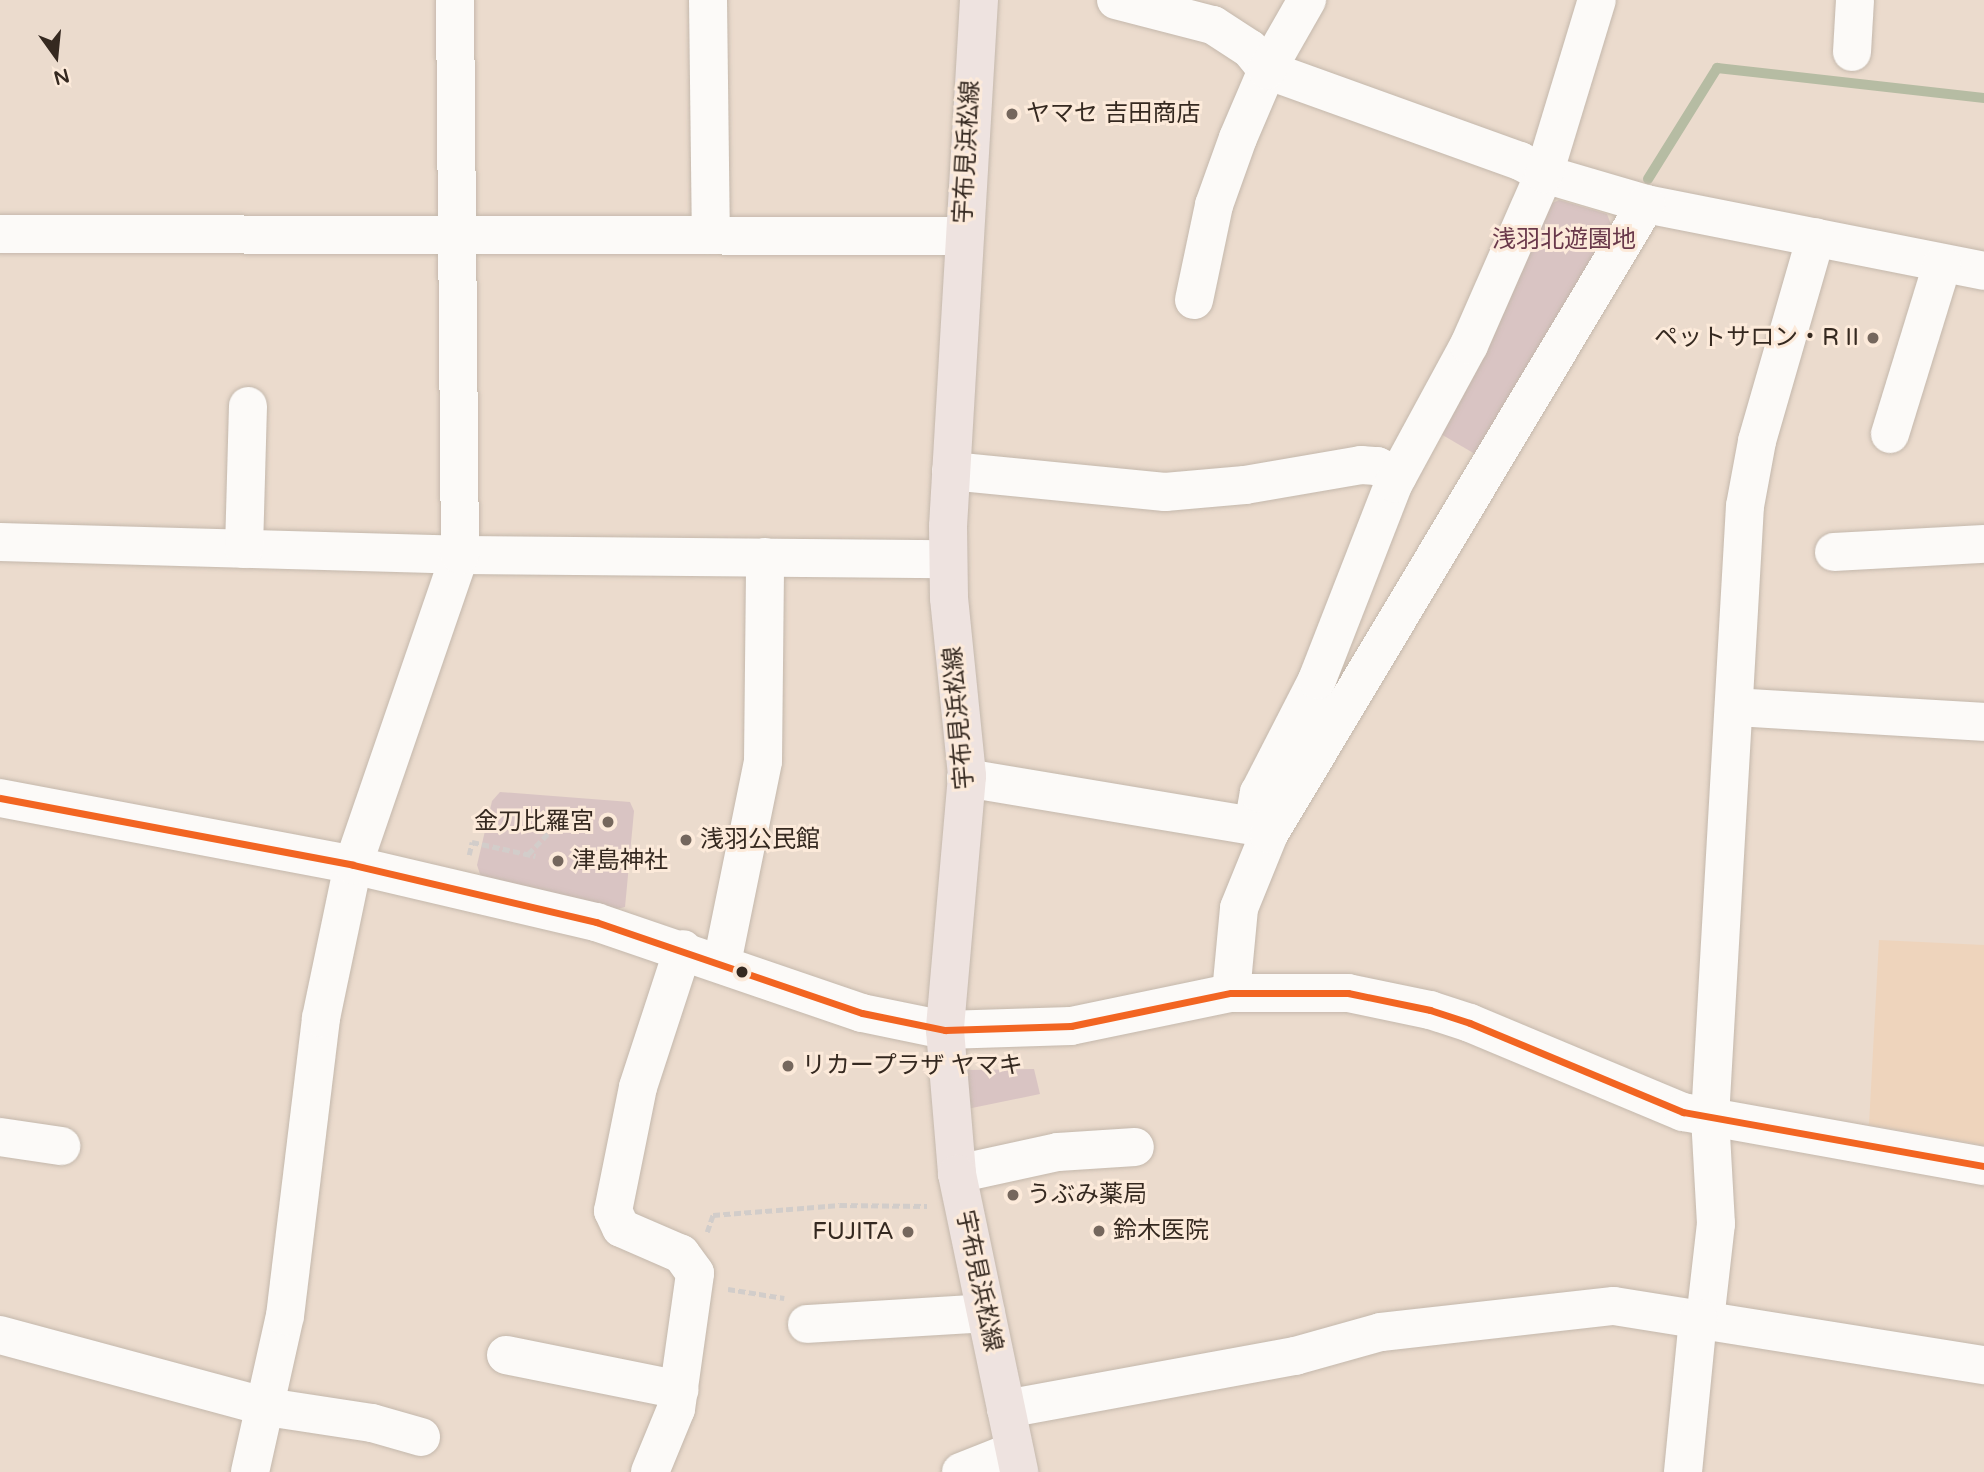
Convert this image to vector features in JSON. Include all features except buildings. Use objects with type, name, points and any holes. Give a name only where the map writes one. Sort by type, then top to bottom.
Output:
[{"type":"main road","name":"宇布見浜松線","points":[[979,0],[963,236],[947,559],[966,778],[945,1030],[960,1189],[1016,1461]]},
{"type":"street","points":[[250,1472],[267,1407],[288,1295],[321,1018],[353,865],[460,555],[455,0]]},
{"type":"street","points":[[708,0],[711,235]]},
{"type":"street","points":[[1116,0],[1213,25],[1250,49],[1268,70],[1520,160],[1544,174],[1646,204],[1942,265],[1984,271]]},
{"type":"street","points":[[1194,300],[1214,205],[1268,70],[1307,0]]},
{"type":"street","points":[[1261,830],[1259,793],[1317,680],[1398,476],[1469,345],[1544,174],[1597,0]]},
{"type":"street","points":[[1852,52],[1855,0]]},
{"type":"street","points":[[1231,993],[1239,908],[1261,830],[1646,204]]},
{"type":"street","points":[[0,234],[963,236]]},
{"type":"street","points":[[1683,1472],[1716,1224],[1710,1118],[1749,473],[1816,237]]},
{"type":"street","points":[[1890,433],[1942,265]]},
{"type":"street","points":[[244,549],[248,406]]},
{"type":"street","points":[[951,471],[1165,492],[1245,485],[1361,465],[1377,466],[1398,476]]},
{"type":"street","points":[[0,542],[460,555],[947,559]]},
{"type":"street","points":[[1834,552],[1984,544]]},
{"type":"street","points":[[722,963],[763,761],[765,558]]},
{"type":"street","points":[[1734,707],[1984,722]]},
{"type":"street","points":[[966,778],[1261,830]]},
{"type":"street","points":[[0,798],[353,865],[596,922],[683,949],[862,1013],[945,1030],[1070,1026],[1231,993],[1348,993],[1430,1010],[1657,1104],[1710,1118],[1984,1166]]},
{"type":"street","points":[[650,1472],[679,1390],[693,1274],[621,1228],[613,1211],[638,1087],[683,949]]},
{"type":"street","points":[[0,1136],[61,1146]]},
{"type":"street","points":[[960,1189],[1058,1152],[1135,1147]]},
{"type":"street","points":[[1006,1409],[1295,1356],[1381,1332],[1614,1306],[1984,1365]]},
{"type":"street","points":[[807,1324],[986,1313]]},
{"type":"street","points":[[0,1335],[267,1407],[372,1423],[421,1437]]},
{"type":"street","points":[[506,1355],[679,1390]]},
{"type":"street","points":[[961,1472],[1016,1461]]},
{"type":"path","points":[[528,855],[560,821],[588,820]]},
{"type":"path","points":[[807,1324],[782,1296],[693,1274],[713,1215],[840,1205],[960,1189]]},
{"type":"shaded area","points":[[1879,940],[1984,945],[1984,1145],[1869,1125]]},
{"type":"green space","name":"浅羽北遊園地","points":[[1559,200],[1607,214],[1612,227],[1475,454],[1434,430],[1541,208]]},
{"type":"green space","points":[[500,792],[630,802],[634,811],[625,907],[613,910],[481,877],[477,865],[492,801]]},
{"type":"green space","points":[[1034,1069],[1040,1094],[967,1109],[965,1070]]},
{"type":"waterway","points":[[1648,179],[1717,68],[1984,98]]},
{"type":"transit line","points":[[0,798],[353,865],[596,922],[862,1013],[945,1030],[1071,1026],[1231,993],[1348,993],[1430,1010],[1470,1023],[1683,1112],[1984,1166]]},
{"type":"place","name":"ヤマセ 吉田商店","points":[[1012,114]]},
{"type":"place","name":"ペットサロン・R II","points":[[1873,338]]},
{"type":"place","name":"金刀比羅宮","points":[[608,822]]},
{"type":"place","name":"浅羽公民館","points":[[686,840]]},
{"type":"place","name":"津島神社","points":[[558,861]]},
{"type":"place","name":"リカープラザ ヤマキ","points":[[788,1066]]},
{"type":"place","name":"うぶみ薬局","points":[[1013,1195]]},
{"type":"place","name":"鈴木医院","points":[[1099,1231]]},
{"type":"place","name":"FUJITA","points":[[908,1232]]}]
